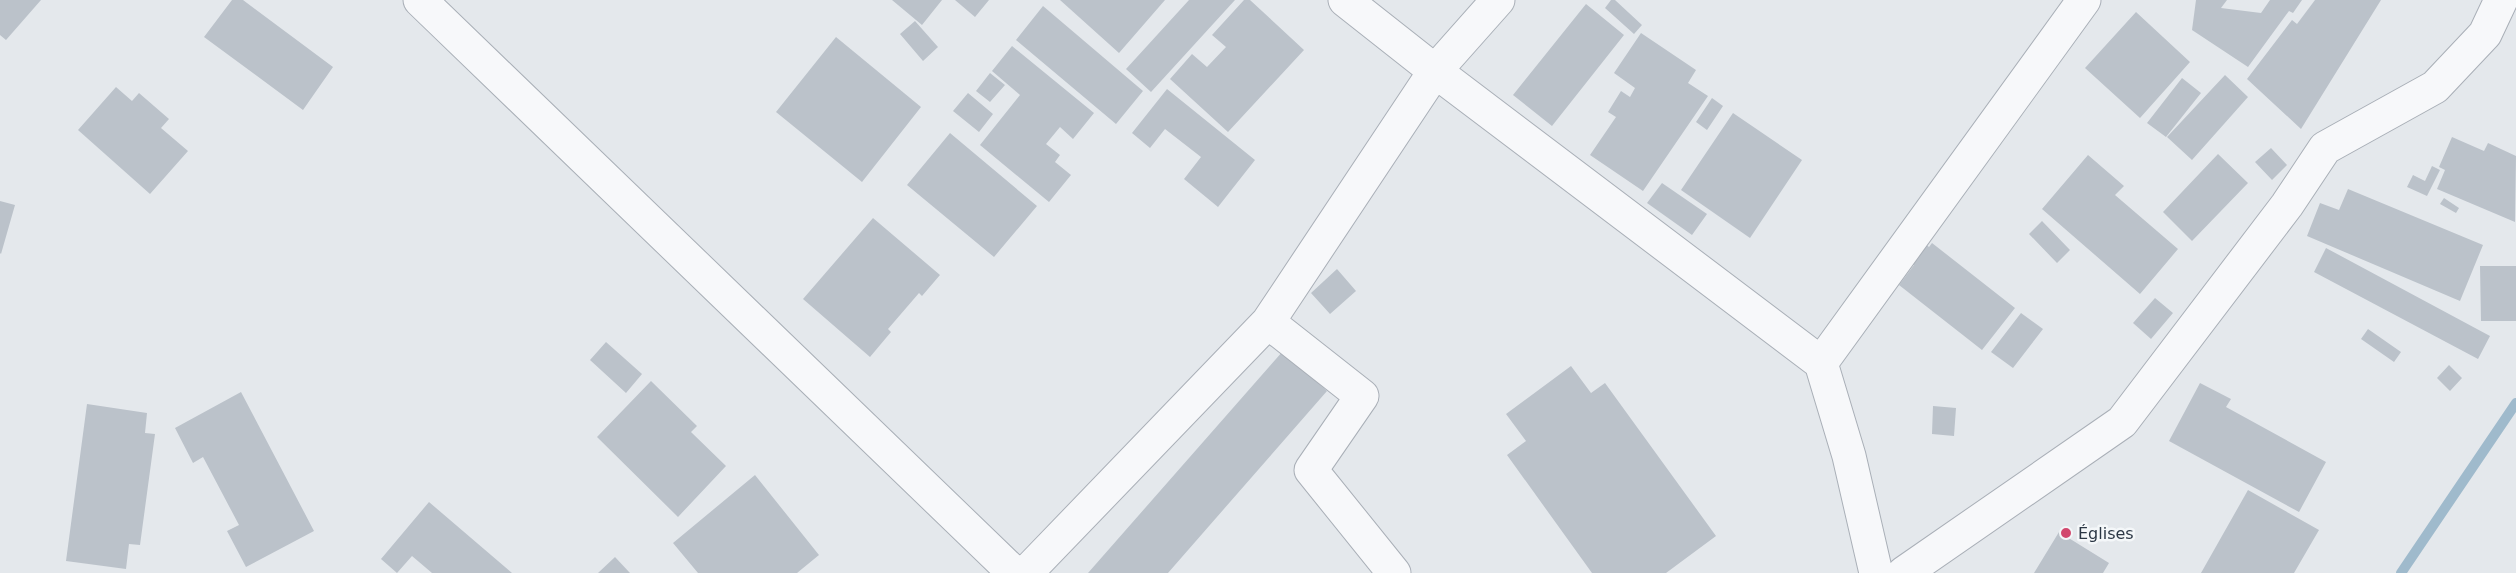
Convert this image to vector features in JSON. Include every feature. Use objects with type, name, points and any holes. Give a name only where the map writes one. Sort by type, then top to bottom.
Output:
[{"type":"street","points":[[420,0],[1014,573]]},
{"type":"street","points":[[1345,0],[1435,71],[1821,363],[1849,456],[1876,573]]},
{"type":"street","points":[[1026,573],[1268,322],[1435,71],[1498,0]]},
{"type":"street","points":[[1821,363],[2084,0]]},
{"type":"street","points":[[1904,573],[2122,422],[2287,205],[2325,148],[2434,87],[2485,34],[2501,0]]},
{"type":"street","points":[[1268,322],[1362,396],[1311,470],[1394,573]]},
{"type":"building","points":[[0,0],[41,0],[6,40],[0,35]]},
{"type":"building","points":[[232,0],[243,0],[333,67],[303,110],[204,37]]},
{"type":"building","points":[[892,0],[942,0],[922,25]]},
{"type":"building","points":[[955,0],[989,0],[975,17]]},
{"type":"building","points":[[1060,0],[1165,0],[1119,53]]},
{"type":"building","points":[[1189,0],[1235,0],[1151,92],[1126,69]]},
{"type":"building","points":[[1244,0],[1250,0],[1304,50],[1228,132],[1170,79],[1192,54],[1207,67],[1226,47],[1212,35]]},
{"type":"building","points":[[1611,0],[1615,0],[1642,25],[1634,34],[1605,8]]},
{"type":"building","points":[[2196,0],[2227,0],[2221,8],[2261,13],[2270,0],[2302,0],[2293,13],[2289,11],[2248,67],[2192,30]]},
{"type":"building","points":[[2315,0],[2381,0],[2301,129],[2247,79],[2292,20],[2297,24]]},
{"type":"building","points":[[1586,4],[1624,35],[1552,126],[1513,95]]},
{"type":"building","points":[[1043,6],[1143,91],[1116,124],[1016,40]]},
{"type":"building","points":[[2136,12],[2190,62],[2140,118],[2085,68]]},
{"type":"building","points":[[915,21],[938,47],[923,61],[900,34]]},
{"type":"building","points":[[1641,33],[1696,70],[1688,83],[1708,96],[1643,191],[1590,155],[1616,117],[1608,112],[1621,91],[1630,97],[1635,88],[1614,73]]},
{"type":"building","points":[[836,37],[921,107],[862,182],[776,112]]},
{"type":"building","points":[[1012,46],[1094,113],[1073,139],[1060,127],[1046,144],[1060,155],[1055,162],[1071,175],[1049,202],[980,145],[1020,95],[992,71]]},
{"type":"building","points":[[990,73],[1005,85],[990,102],[976,91]]},
{"type":"building","points":[[2225,75],[2248,97],[2192,160],[2167,137]]},
{"type":"building","points":[[2182,78],[2201,93],[2166,137],[2147,123]]},
{"type":"building","points":[[116,87],[132,101],[139,93],[169,119],[161,128],[188,151],[150,194],[78,130]]},
{"type":"building","points":[[1167,89],[1255,160],[1218,207],[1184,179],[1201,157],[1165,129],[1150,148],[1132,133]]},
{"type":"building","points":[[968,93],[993,114],[979,132],[953,111]]},
{"type":"building","points":[[1712,98],[1723,106],[1707,130],[1696,122]]},
{"type":"building","points":[[1733,113],[1802,160],[1750,238],[1681,190]]},
{"type":"building","points":[[950,133],[1037,206],[994,257],[907,185]]},
{"type":"building","points":[[2452,137],[2484,151],[2488,143],[2516,156],[2515,222],[2437,189],[2445,170],[2439,167]]},
{"type":"building","points":[[2271,148],[2287,165],[2272,180],[2255,162]]},
{"type":"building","points":[[2218,154],[2248,183],[2192,241],[2163,212]]},
{"type":"building","points":[[2088,155],[2124,186],[2115,195],[2178,249],[2140,294],[2042,209]]},
{"type":"building","points":[[2432,166],[2440,170],[2427,196],[2407,187],[2413,175],[2425,181]]},
{"type":"building","points":[[1662,183],[1707,214],[1692,235],[1647,203]]},
{"type":"building","points":[[2348,189],[2483,245],[2460,301],[2307,236],[2320,203],[2339,210]]},
{"type":"building","points":[[2444,198],[2459,208],[2456,213],[2440,204]]},
{"type":"building","points":[[0,201],[15,205],[1,254],[0,253]]},
{"type":"building","points":[[873,218],[940,275],[922,296],[919,293],[888,329],[891,332],[870,357],[803,299]]},
{"type":"building","points":[[2042,221],[2070,250],[2057,263],[2029,234]]},
{"type":"building","points":[[1920,240],[1929,247],[1932,243],[2015,308],[1982,350],[1899,285],[1914,265],[1906,259]]},
{"type":"building","points":[[2326,248],[2490,336],[2478,359],[2314,272]]},
{"type":"building","points":[[2480,266],[2516,266],[2516,321],[2481,321]]},
{"type":"building","points":[[1337,269],[1356,291],[1330,314],[1311,293]]},
{"type":"building","points":[[2155,298],[2173,313],[2151,339],[2133,323]]},
{"type":"building","points":[[2021,313],[2043,329],[2013,368],[1991,352]]},
{"type":"building","points":[[2368,329],[2401,352],[2394,362],[2361,339]]},
{"type":"building","points":[[606,342],[642,374],[626,393],[590,360]]},
{"type":"building","points":[[1283,351],[1327,391],[1168,573],[1088,573]]},
{"type":"building","points":[[2449,365],[2462,378],[2450,391],[2437,378]]},
{"type":"building","points":[[1571,366],[1591,393],[1605,383],[1716,536],[1666,573],[1592,573],[1507,455],[1526,441],[1506,414]]},
{"type":"building","points":[[651,381],[697,426],[691,432],[726,466],[678,517],[597,437]]},
{"type":"building","points":[[2200,383],[2231,399],[2226,407],[2326,462],[2299,512],[2169,441]]},
{"type":"building","points":[[241,392],[314,531],[246,567],[227,531],[239,525],[203,457],[193,463],[175,428]]},
{"type":"building","points":[[87,404],[147,413],[145,433],[155,434],[140,545],[129,544],[126,569],[66,561]]},
{"type":"building","points":[[1933,406],[1956,408],[1954,436],[1932,434]]},
{"type":"building","points":[[755,475],[819,555],[797,573],[698,573],[673,543]]},
{"type":"building","points":[[2248,490],[2319,530],[2294,573],[2201,573]]},
{"type":"building","points":[[429,502],[512,573],[432,573],[412,556],[397,573],[381,559]]},
{"type":"building","points":[[2059,532],[2109,563],[2103,573],[2034,573]]},
{"type":"building","points":[[615,557],[630,573],[598,573]]},
{"type":"waterway","points":[[2401,573],[2516,403]]},
{"type":"place","name":"Églises","points":[[2066,533]]}]
